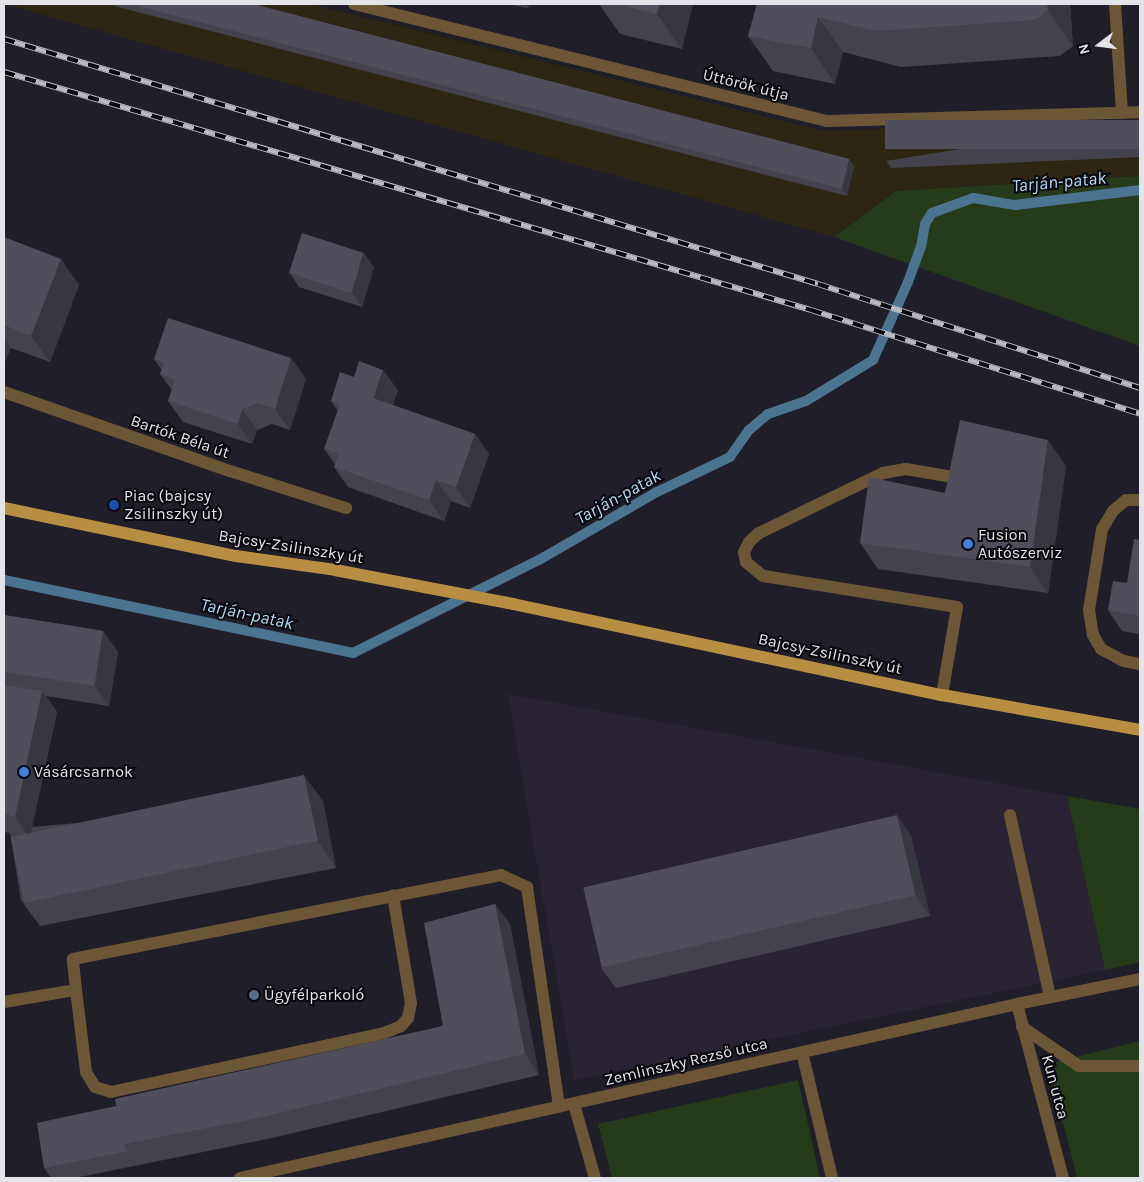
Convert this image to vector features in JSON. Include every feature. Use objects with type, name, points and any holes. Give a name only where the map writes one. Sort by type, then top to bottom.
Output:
[{"type":"main road","name":"Bajcsy-Zsilinszky út","points":[[4,508],[236,556],[396,582],[513,604],[942,696],[1140,730]]},
{"type":"street","name":"Úttörők útja","points":[[354,4],[826,121],[1140,112]]},
{"type":"street","points":[[1114,4],[1122,113]]},
{"type":"street","name":"Bartók Béla út","points":[[4,392],[230,471],[346,508]]},
{"type":"street","points":[[942,696],[957,607],[763,576],[746,562],[744,552],[749,542],[759,533],[882,473],[906,469],[958,478]]},
{"type":"street","points":[[1140,500],[1126,500],[1113,511],[1102,529],[1089,610],[1093,635],[1101,649],[1124,661],[1140,664]]},
{"type":"street","points":[[1010,815],[1050,997]]},
{"type":"street","points":[[392,895],[412,1003],[408,1018],[401,1026],[384,1033],[111,1092],[94,1087],[86,1072],[73,959],[392,895],[501,876],[527,887],[559,1107]]},
{"type":"street","name":"Zemlinszky Rezső utca","points":[[240,1178],[254,1177],[1016,1004],[1140,979]]},
{"type":"street","points":[[4,1002],[76,990]]},
{"type":"street","name":"Kun utca","points":[[1016,1004],[1063,1178]]},
{"type":"street","points":[[1022,1027],[1079,1066],[1140,1066]]},
{"type":"street","points":[[802,1052],[832,1178]]},
{"type":"street","points":[[574,1104],[595,1178]]},
{"type":"shaded area","points":[[4,4],[311,4],[823,131],[1140,120],[1140,176],[896,191],[834,237]]},
{"type":"shaded area","points":[[508,694],[1067,796],[1105,970],[574,1080]]},
{"type":"green space","points":[[1140,176],[1140,346],[834,237],[896,191]]},
{"type":"green space","points":[[1067,796],[1140,809],[1140,962],[1105,970]]},
{"type":"green space","points":[[1140,1041],[1140,1178],[1077,1178],[1048,1064]]},
{"type":"green space","points":[[798,1080],[820,1178],[612,1178],[598,1124]]},
{"type":"building","points":[[130,4],[253,4],[849,159],[842,189]]},
{"type":"building","points":[[617,4],[660,4],[657,14]]},
{"type":"building","points":[[757,4],[1047,4],[1048,10],[1035,20],[876,31],[818,17],[811,48],[748,36]]},
{"type":"building","points":[[885,120],[1140,120],[1140,149],[885,149]]},
{"type":"building","points":[[302,233],[364,253],[351,293],[289,273]]},
{"type":"building","points":[[4,237],[61,259],[31,336],[4,325]]},
{"type":"building","points":[[168,318],[291,358],[275,409],[258,403],[242,409],[238,424],[168,401],[175,379],[160,374],[164,363],[154,359]]},
{"type":"building","points":[[359,361],[383,370],[373,398],[475,434],[456,487],[436,480],[429,500],[334,467],[339,454],[324,449],[340,404],[331,401],[340,372],[354,377]]},
{"type":"building","name":"Fusion Autószerviz","points":[[960,420],[1048,440],[1030,567],[860,543],[869,477],[945,493]]},
{"type":"building","points":[[1134,539],[1140,540],[1140,616],[1108,610],[1113,581],[1127,583]]},
{"type":"building","points":[[4,615],[103,631],[94,686],[4,672]]},
{"type":"building","points":[[4,685],[42,691],[15,817],[4,814]]},
{"type":"building","points":[[304,775],[318,841],[24,903],[11,837]]},
{"type":"building","points":[[897,815],[915,895],[602,967],[583,887]]},
{"type":"building","points":[[495,904],[525,1054],[258,1118],[124,1144],[115,1099],[443,1026],[424,923]]},
{"type":"building","points":[[116,1106],[124,1144],[128,1151],[44,1168],[37,1123]]},
{"type":"waterway","name":"Tarján-patak","points":[[4,580],[353,653],[539,560],[657,492],[730,457],[749,430],[768,414],[806,401],[873,360],[908,282],[921,247],[925,224],[932,213],[973,198],[1015,205],[1140,190]]},
{"type":"railway","points":[[4,39],[818,284],[1140,388]]},
{"type":"railway","points":[[4,72],[811,310],[1140,414]]},
{"type":"place","name":"Piac (bajcsy Zsilinszky út)","points":[[114,505]]},
{"type":"place","name":"Fusion Autószerviz","points":[[968,544]]},
{"type":"place","name":"Vásárcsarnok","points":[[24,772]]},
{"type":"place","name":"Ügyfélparkoló","points":[[254,995]]}]
